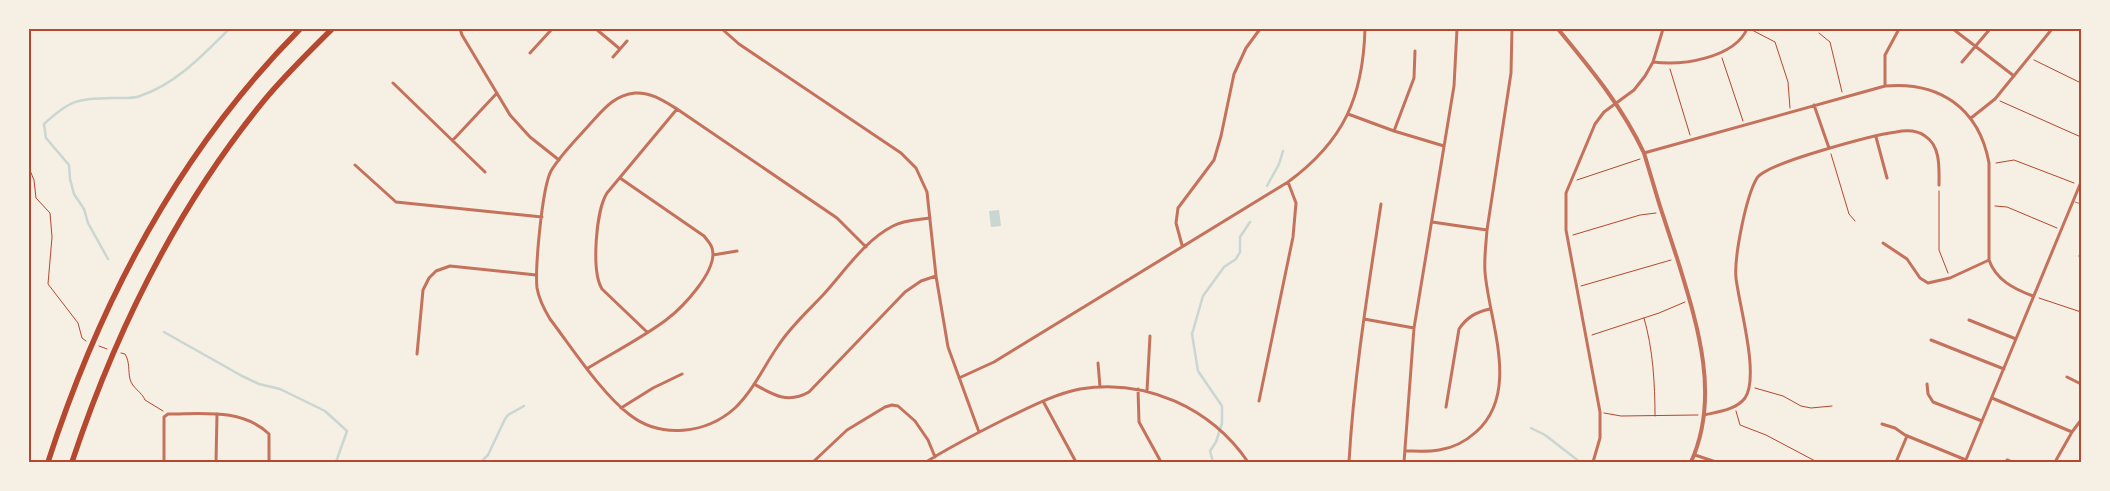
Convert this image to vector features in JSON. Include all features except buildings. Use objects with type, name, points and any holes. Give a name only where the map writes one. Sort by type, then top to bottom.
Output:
[{"type":"highway","points":[[48,462],[74,385],[146,233],[177,182],[212,131],[270,60],[300,29]]},
{"type":"highway","points":[[72,462],[90,408],[153,267],[199,189],[263,102],[332,29]]},
{"type":"street","points":[[460,29],[510,115],[521,128],[559,160]]},
{"type":"street","points":[[530,54],[552,29]]},
{"type":"street","points":[[596,29],[620,49]]},
{"type":"street","points":[[722,29],[739,44],[902,153],[923,179],[927,192],[936,276],[948,347],[978,432]]},
{"type":"street","points":[[1182,245],[1176,223],[1178,208],[1214,160],[1234,74],[1246,48],[1260,29]]},
{"type":"street","points":[[959,378],[994,362],[1182,245],[1288,182],[1318,157],[1329,146],[1348,114],[1362,67],[1365,29]]},
{"type":"street","points":[[1404,462],[1414,328],[1454,86],[1457,29]]},
{"type":"street","points":[[1405,451],[1439,450],[1454,446],[1470,437],[1483,425],[1491,414],[1500,389],[1498,355],[1485,271],[1486,230],[1511,73],[1512,29]]},
{"type":"street","points":[[1558,29],[1617,104],[1644,155],[1690,300],[1704,364],[1703,415],[1695,455],[1691,462]]},
{"type":"street","points":[[1593,462],[1600,438],[1600,412],[1567,237],[1565,206],[1570,182],[1595,124],[1604,112],[1634,90],[1653,62],[1663,29]]},
{"type":"street","points":[[1653,62],[1668,64],[1684,63],[1720,52],[1740,41],[1748,29]]},
{"type":"street","points":[[1885,86],[1885,55],[1899,29]]},
{"type":"street","points":[[1953,29],[2014,76]]},
{"type":"street","points":[[1962,62],[1990,29]]},
{"type":"street","points":[[1970,118],[1995,99],[2052,29]]},
{"type":"street","points":[[613,57],[626,41]]},
{"type":"street","points":[[1394,131],[1414,78],[1415,51]]},
{"type":"street","points":[[393,83],[484,172]]},
{"type":"street","points":[[1644,155],[1691,139],[1885,86],[1902,84],[1929,89],[1946,97],[1970,118],[1983,140],[1989,163],[1989,260],[1992,268],[2003,281],[2033,296]]},
{"type":"street","points":[[453,140],[498,93]]},
{"type":"street","points":[[866,247],[836,218],[677,109],[662,100],[646,94],[626,94],[608,104],[559,160],[548,179],[536,275],[542,307],[621,408],[631,416],[650,426],[661,429],[687,430],[709,425],[737,406],[754,384],[783,338],[866,247],[893,226],[907,221],[930,218]]},
{"type":"street","points":[[1814,105],[1829,148]]},
{"type":"street","points":[[647,332],[602,289],[596,275],[601,206],[608,193],[677,109]]},
{"type":"street","points":[[1348,114],[1394,131],[1444,146]]},
{"type":"street","points":[[1703,415],[1735,406],[1745,398],[1749,387],[1750,370],[1736,278],[1736,262],[1750,197],[1757,178],[1765,170],[1829,148],[1906,131],[1920,133],[1932,142],[1938,156],[1939,185]]},
{"type":"street","points":[[1876,137],[1887,178]]},
{"type":"street","points":[[355,165],[396,202],[542,217]]},
{"type":"street","points":[[588,368],[668,319],[710,271],[713,255],[712,249],[704,236],[620,178]]},
{"type":"street","points":[[1259,402],[1293,237],[1296,203],[1288,182]]},
{"type":"street","points":[[1882,424],[1895,428],[1907,436],[1966,461],[2080,184]]},
{"type":"street","points":[[1350,462],[1353,405],[1381,204]]},
{"type":"street","points":[[1432,222],[1486,230]]},
{"type":"street","points":[[1883,243],[1907,259],[1924,281],[1928,283],[1950,278],[1989,260]]},
{"type":"street","points":[[713,255],[737,251]]},
{"type":"street","points":[[417,354],[425,285],[436,271],[442,268],[461,267],[536,275]]},
{"type":"street","points":[[754,384],[774,395],[788,399],[802,396],[809,392],[905,292],[921,281],[936,276]]},
{"type":"street","points":[[1446,407],[1459,329],[1464,321],[1473,314],[1490,309]]},
{"type":"street","points":[[1364,319],[1414,328]]},
{"type":"street","points":[[1969,320],[2016,339]]},
{"type":"street","points":[[1147,391],[1150,336]]},
{"type":"street","points":[[1931,340],[2004,369]]},
{"type":"street","points":[[1098,363],[1100,387]]},
{"type":"street","points":[[621,408],[653,388],[682,374]]},
{"type":"street","points":[[2067,377],[2081,384]]},
{"type":"street","points":[[1927,384],[1928,394],[1933,402],[1982,421]]},
{"type":"street","points":[[928,462],[978,432],[1043,401],[1078,390],[1100,387],[1147,391],[1191,409],[1213,424],[1232,441],[1248,462]]},
{"type":"street","points":[[1138,389],[1139,422],[1161,462]]},
{"type":"street","points":[[1992,398],[2072,432]]},
{"type":"street","points":[[1043,401],[1076,462]]},
{"type":"street","points":[[812,462],[847,430],[892,404],[898,406],[915,421],[928,440],[935,457]]},
{"type":"street","points":[[164,462],[164,417],[168,414],[217,414],[241,417],[269,434],[269,462]]},
{"type":"street","points":[[216,462],[217,414]]},
{"type":"street","points":[[2055,462],[2081,420]]},
{"type":"street","points":[[1896,462],[1907,436]]},
{"type":"street","points":[[1695,455],[1716,462]]},
{"type":"street","points":[[2007,460],[2012,462]]},
{"type":"lane","points":[[2073,201],[2081,204]]},
{"type":"path","points":[[1748,29],[1775,42],[1788,82],[1790,112]]},
{"type":"path","points":[[1819,33],[1830,42],[1840,78],[1842,97]]},
{"type":"path","points":[[1720,52],[1744,124]]},
{"type":"path","points":[[2029,57],[2081,83]]},
{"type":"path","points":[[1668,64],[1691,139]]},
{"type":"path","points":[[1995,99],[2081,137]]},
{"type":"path","points":[[1829,148],[1849,214],[1855,221]]},
{"type":"path","points":[[1570,182],[1644,155]]},
{"type":"path","points":[[1989,163],[2014,160],[2080,184]]},
{"type":"path","points":[[29,168],[34,180],[36,198],[50,213],[52,237],[48,284],[78,323],[83,340],[125,354],[128,360],[130,381],[143,395],[145,400],[168,414]]},
{"type":"path","points":[[1939,185],[1939,250],[1950,278]]},
{"type":"path","points":[[1990,205],[2007,207],[2062,230]]},
{"type":"path","points":[[1567,237],[1640,215],[1662,212]]},
{"type":"path","points":[[1577,287],[1677,259]]},
{"type":"path","points":[[2033,296],[2081,312]]},
{"type":"path","points":[[1587,337],[1690,300]]},
{"type":"path","points":[[1644,318],[1648,330],[1655,393],[1655,416]]},
{"type":"path","points":[[1749,387],[1782,396],[1801,406],[1811,408],[1832,406]]},
{"type":"path","points":[[1735,406],[1740,425],[1766,435],[1817,462]]},
{"type":"path","points":[[1600,412],[1622,416],[1703,415]]},
{"type":"shaded area","points":[[999,210],[1001,226],[991,227],[989,211]]},
{"type":"waterway","points":[[108,259],[88,223],[84,209],[74,194],[69,165],[46,138],[44,124],[68,105],[75,102],[91,99],[134,98],[153,91],[188,68],[229,29]]},
{"type":"waterway","points":[[1267,186],[1279,164],[1283,151]]},
{"type":"waterway","points":[[1213,462],[1210,451],[1216,442],[1222,423],[1222,406],[1198,371],[1192,334],[1203,296],[1224,267],[1236,259],[1240,252],[1240,237],[1250,222]]},
{"type":"waterway","points":[[164,332],[242,376],[259,384],[280,389],[325,411],[347,431],[336,462]]},
{"type":"waterway","points":[[483,460],[488,455],[508,415],[524,406]]},
{"type":"waterway","points":[[1531,428],[1545,435],[1580,462]]}]
